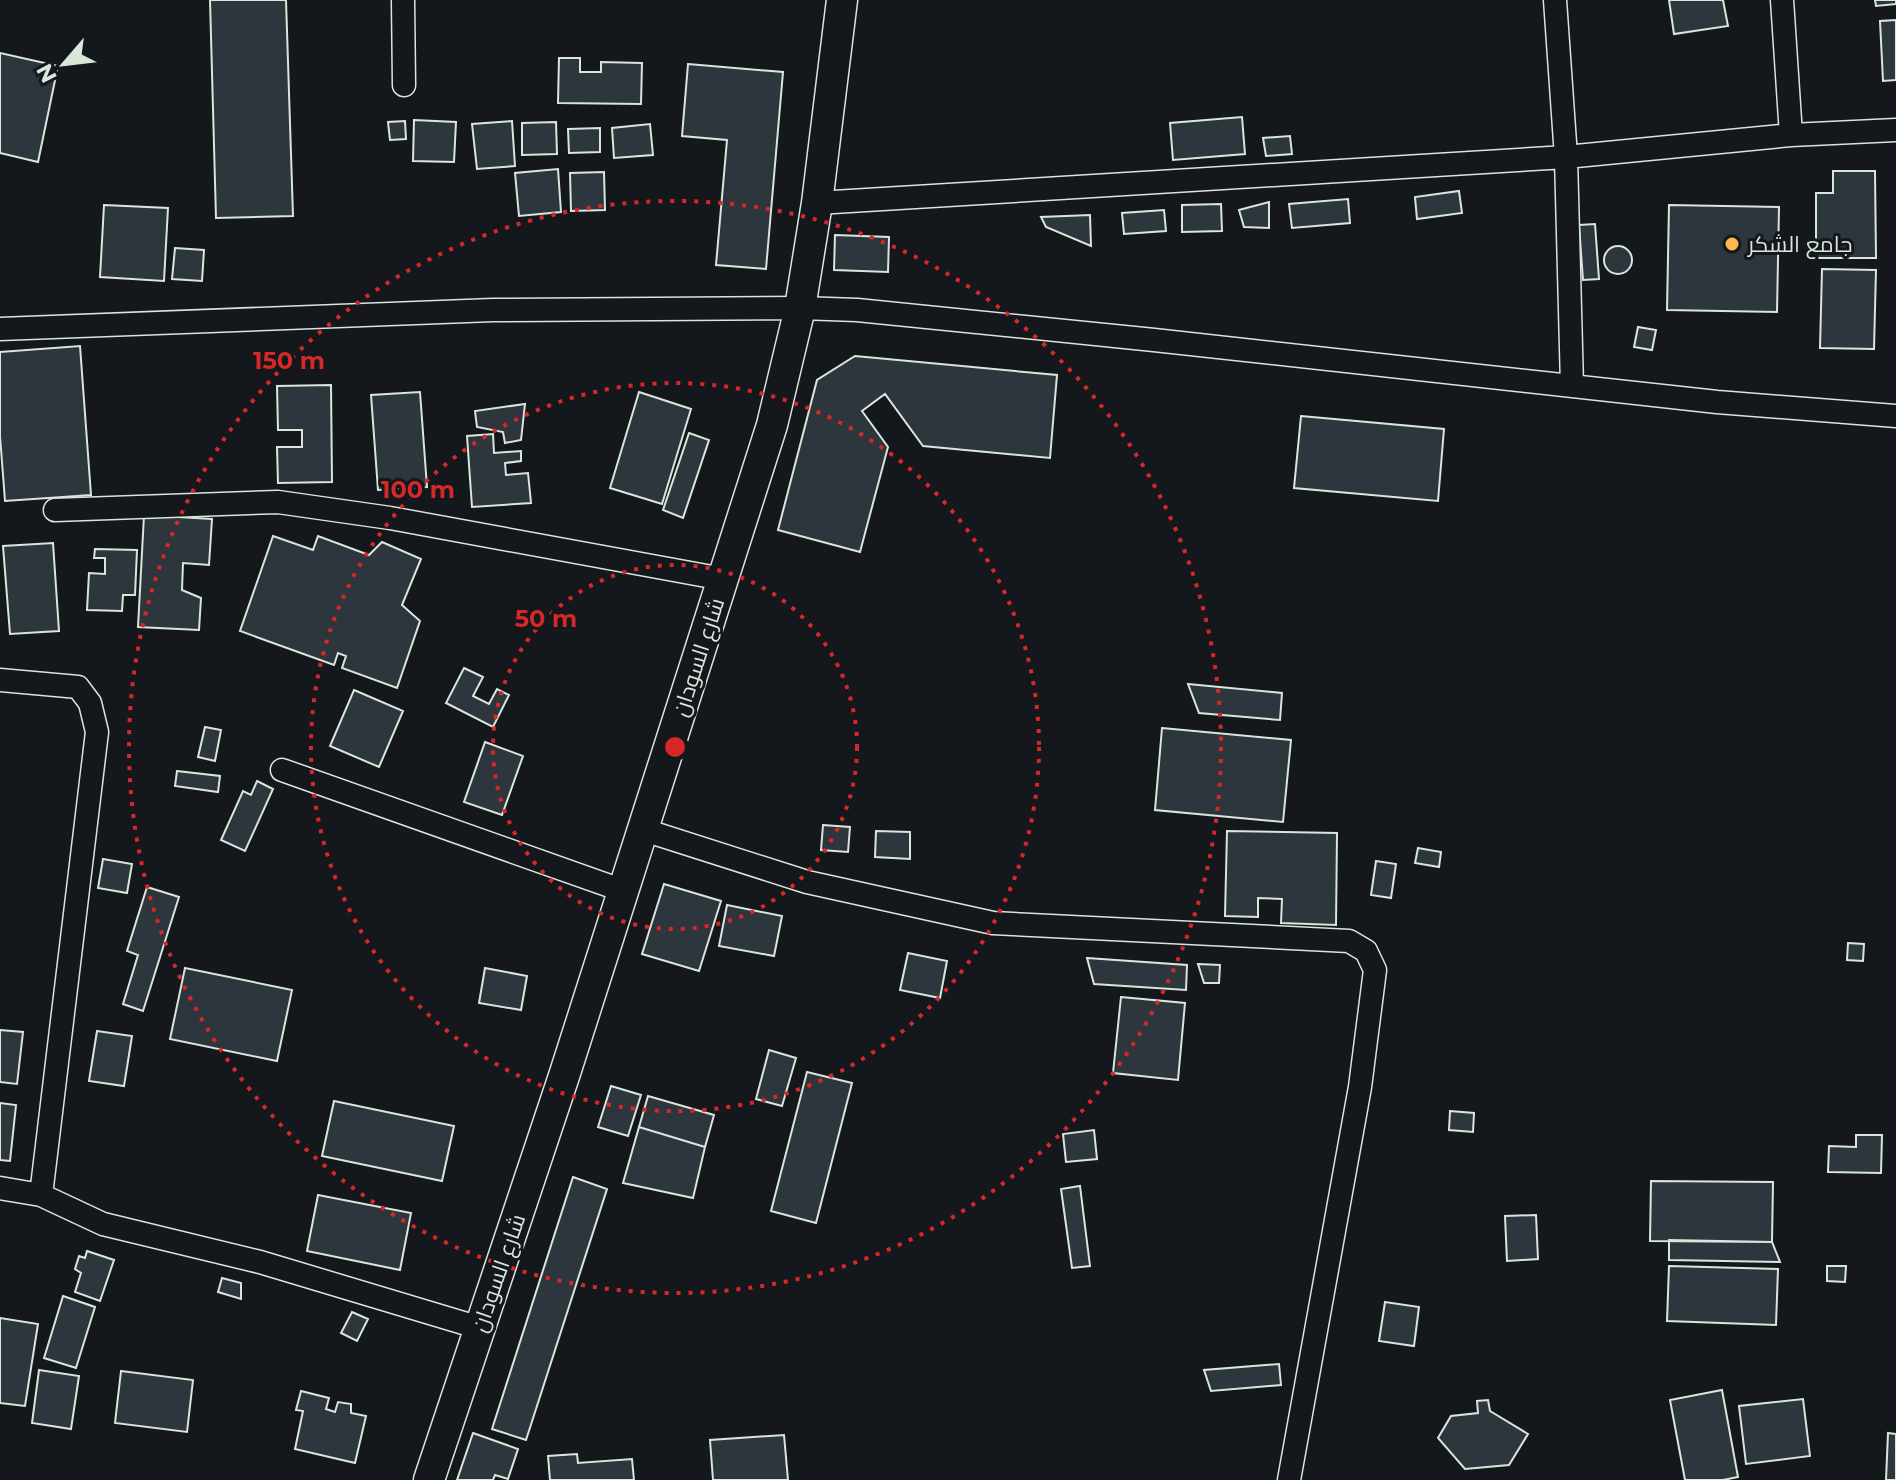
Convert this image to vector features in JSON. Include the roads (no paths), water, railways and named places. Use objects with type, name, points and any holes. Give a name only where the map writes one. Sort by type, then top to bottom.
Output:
[{"type":"main road","name":"شارع السودان","points":[[429,1480],[624,891],[641,829],[772,425],[800,308],[817,203],[842,0]]},
{"type":"street","points":[[403,0],[404,85]]},
{"type":"street","points":[[1555,0],[1566,157],[1572,386]]},
{"type":"street","points":[[1782,0],[1791,135]]},
{"type":"street","points":[[817,203],[1566,157],[1791,135],[1896,130]]},
{"type":"street","points":[[0,329],[493,310],[857,310],[1717,402],[1896,416]]},
{"type":"street","points":[[55,510],[278,502],[390,518],[723,579]]},
{"type":"street","points":[[0,680],[78,687],[90,703],[97,732],[41,1195]]},
{"type":"street","points":[[282,770],[624,891]]},
{"type":"street","points":[[641,829],[807,882],[993,923],[1349,941],[1366,951],[1375,970],[1360,1087],[1289,1480]]},
{"type":"street","points":[[0,1188],[41,1195],[103,1224],[260,1262],[480,1328]]},
{"type":"place","name":"جامع الشكر","points":[[1732,244]]}]
